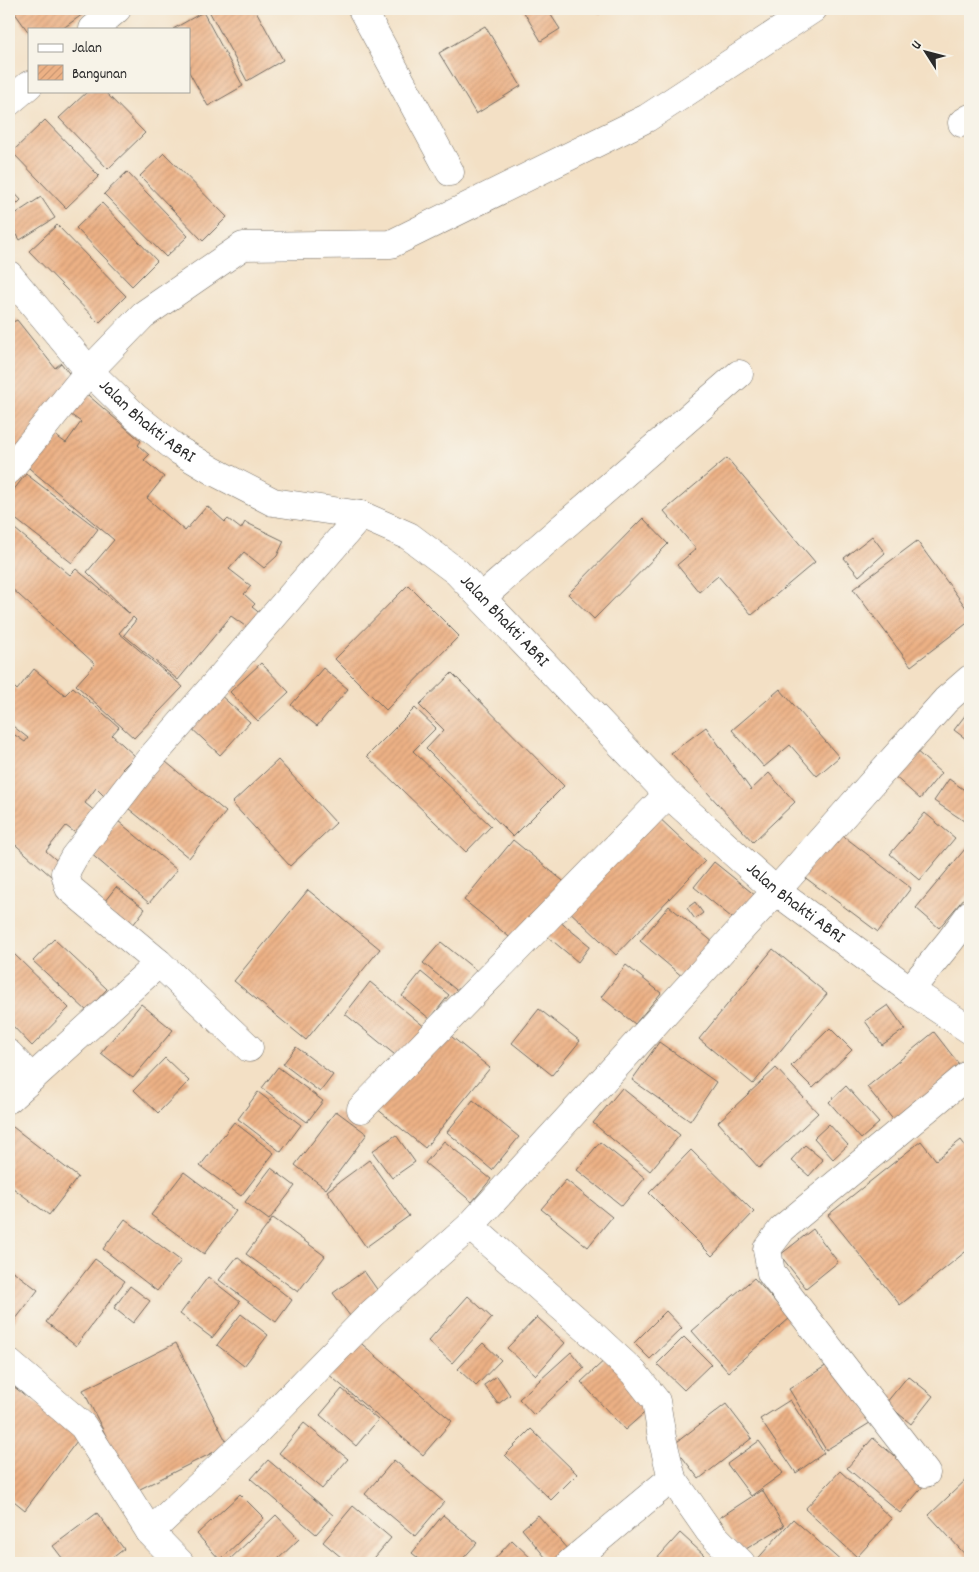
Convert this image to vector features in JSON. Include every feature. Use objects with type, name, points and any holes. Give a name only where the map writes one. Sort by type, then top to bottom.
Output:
[{"type":"street","points":[[362,9],[450,172]]},
{"type":"street","points":[[9,470],[89,371],[143,315],[243,246],[391,244],[647,118],[813,9]]},
{"type":"street","points":[[9,102],[28,86]]},
{"type":"street","name":"Jalan Bhakti ABRI","points":[[9,275],[89,371],[135,416],[178,450],[213,471],[274,502],[361,515],[409,536],[456,572],[482,597],[668,794],[776,892],[910,990],[970,1030]]},
{"type":"street","points":[[482,597],[739,374]]},
{"type":"street","points":[[250,1048],[159,963],[69,888],[65,873],[74,857],[145,764],[361,515]]},
{"type":"street","points":[[150,1532],[255,1433],[372,1313],[470,1226],[776,892],[946,700],[970,679]]},
{"type":"street","points":[[360,1109],[668,794]]},
{"type":"street","points":[[910,990],[970,914]]},
{"type":"street","points":[[9,1099],[159,963]]},
{"type":"street","points":[[9,1054],[31,1078]]},
{"type":"street","points":[[926,1473],[771,1273],[767,1249],[782,1229],[970,1073]]},
{"type":"street","points":[[470,1226],[590,1331],[634,1373],[656,1401],[662,1438],[672,1478],[709,1531],[741,1563]]},
{"type":"street","points":[[9,1363],[83,1426],[150,1532],[180,1563]]},
{"type":"street","points":[[570,1563],[672,1478]]},
{"type":"building","points":[[12,9],[90,9],[63,28],[28,28],[28,32]]},
{"type":"building","points":[[208,9],[255,9],[283,60],[247,81]]},
{"type":"building","points":[[522,9],[547,9],[560,29],[541,41]]},
{"type":"building","points":[[596,9],[608,9],[599,14]]},
{"type":"building","points":[[203,12],[243,86],[208,106],[190,74],[190,28],[175,28]]},
{"type":"building","points":[[485,26],[521,86],[476,114],[439,53]]},
{"type":"building","points":[[87,92],[105,92],[145,133],[108,169],[59,118]]},
{"type":"building","points":[[45,120],[99,176],[66,208],[12,152]]},
{"type":"building","points":[[164,153],[227,217],[203,241],[140,176]]},
{"type":"building","points":[[127,172],[188,236],[166,257],[104,194]]},
{"type":"building","points":[[9,187],[21,200],[9,212]]},
{"type":"building","points":[[41,197],[55,218],[20,240],[9,218]]},
{"type":"building","points":[[102,203],[157,261],[132,286],[76,228]]},
{"type":"building","points":[[57,225],[126,296],[99,323],[29,251]]},
{"type":"building","points":[[17,320],[55,368],[61,363],[75,381],[9,461],[9,324]]},
{"type":"building","points":[[81,389],[141,441],[138,445],[149,455],[144,460],[164,477],[147,498],[185,531],[207,506],[225,522],[228,519],[241,529],[245,522],[284,541],[277,556],[264,568],[244,552],[229,569],[251,586],[244,594],[255,604],[252,607],[267,619],[255,633],[231,616],[178,680],[124,635],[136,620],[133,617],[119,633],[183,687],[134,738],[76,685],[95,664],[9,586],[9,524],[70,575],[76,569],[130,614],[87,572],[114,540],[23,463],[49,431],[66,443],[81,422],[64,410]]},
{"type":"building","points":[[727,458],[815,562],[752,615],[718,576],[699,592],[677,565],[696,549],[664,511]]},
{"type":"building","points":[[26,474],[98,529],[72,563],[9,514],[9,496]]},
{"type":"building","points":[[643,518],[668,544],[594,619],[568,594]]},
{"type":"building","points":[[872,536],[885,553],[859,576],[844,558]]},
{"type":"building","points":[[917,541],[970,613],[970,621],[911,666],[853,589]]},
{"type":"building","points":[[408,585],[459,636],[386,710],[335,659]]},
{"type":"building","points":[[261,663],[289,692],[258,721],[230,692]]},
{"type":"building","points":[[323,668],[348,689],[317,726],[291,705]]},
{"type":"building","points":[[34,669],[65,695],[73,687],[119,727],[112,735],[135,756],[122,769],[126,773],[105,797],[96,788],[85,803],[97,813],[78,835],[66,826],[46,851],[62,865],[52,877],[9,839],[9,731],[25,742],[28,738],[9,723],[9,689],[12,685],[17,690]]},
{"type":"building","points":[[452,673],[564,786],[513,837],[426,749],[444,730],[419,705]]},
{"type":"building","points":[[780,689],[839,757],[817,776],[790,745],[764,767],[732,730]]},
{"type":"building","points":[[218,693],[250,722],[220,755],[188,725]]},
{"type":"building","points":[[415,708],[436,728],[413,751],[491,826],[466,852],[367,756]]},
{"type":"building","points":[[970,709],[970,742],[954,730]]},
{"type":"building","points":[[706,727],[751,790],[769,773],[795,802],[753,842],[671,753]]},
{"type":"building","points":[[914,749],[941,773],[920,799],[892,774]]},
{"type":"building","points":[[160,757],[226,812],[189,858],[123,804]]},
{"type":"building","points":[[278,760],[336,823],[290,866],[232,803]]},
{"type":"building","points":[[949,779],[970,794],[970,825],[934,801]]},
{"type":"building","points":[[925,813],[955,838],[920,880],[890,854]]},
{"type":"building","points":[[655,814],[705,861],[616,955],[566,908]]},
{"type":"building","points":[[118,821],[177,870],[149,903],[90,853]]},
{"type":"building","points":[[837,831],[911,888],[878,932],[803,876]]},
{"type":"building","points":[[513,840],[568,885],[519,945],[464,900]]},
{"type":"building","points":[[970,843],[970,891],[939,928],[916,908]]},
{"type":"building","points":[[714,862],[756,896],[736,921],[694,887]]},
{"type":"building","points":[[116,887],[145,909],[130,929],[101,906]]},
{"type":"building","points":[[308,890],[380,949],[306,1040],[234,981]]},
{"type":"building","points":[[695,902],[703,913],[695,919],[687,908]]},
{"type":"building","points":[[669,906],[719,947],[690,983],[640,941]]},
{"type":"building","points":[[554,917],[590,946],[578,962],[542,932]]},
{"type":"building","points":[[54,939],[107,989],[87,1011],[33,961]]},
{"type":"building","points":[[441,942],[477,971],[460,993],[423,963]]},
{"type":"building","points":[[773,949],[827,994],[753,1084],[699,1039]]},
{"type":"building","points":[[13,953],[69,1008],[32,1046],[9,1022],[9,958]]},
{"type":"building","points":[[626,965],[661,993],[635,1024],[601,997]]},
{"type":"building","points":[[421,972],[449,995],[430,1019],[402,996]]},
{"type":"building","points":[[370,982],[426,1028],[400,1059],[345,1014]]},
{"type":"building","points":[[141,1004],[173,1030],[133,1078],[101,1053]]},
{"type":"building","points":[[888,1005],[905,1029],[882,1045],[865,1021]]},
{"type":"building","points":[[539,1009],[580,1041],[552,1075],[512,1043]]},
{"type":"building","points":[[441,1028],[490,1068],[425,1148],[376,1108]]},
{"type":"building","points":[[830,1028],[852,1050],[813,1088],[791,1066]]},
{"type":"building","points":[[934,1032],[962,1068],[895,1122],[867,1087]]},
{"type":"building","points":[[659,1042],[716,1082],[690,1121],[632,1080]]},
{"type":"building","points":[[296,1047],[333,1075],[320,1092],[283,1064]]},
{"type":"building","points":[[165,1058],[189,1081],[158,1113],[134,1090]]},
{"type":"building","points":[[278,1067],[323,1101],[307,1122],[262,1088]]},
{"type":"building","points":[[776,1068],[818,1113],[759,1168],[718,1122]]},
{"type":"building","points":[[846,1086],[879,1123],[861,1139],[829,1102]]},
{"type":"building","points":[[622,1088],[680,1135],[650,1171],[593,1123]]},
{"type":"building","points":[[258,1092],[301,1125],[281,1152],[238,1119]]},
{"type":"building","points":[[473,1100],[519,1137],[492,1170],[447,1132]]},
{"type":"building","points":[[336,1111],[367,1134],[326,1189],[295,1165]]},
{"type":"building","points":[[234,1122],[274,1153],[241,1196],[200,1166]]},
{"type":"building","points":[[9,1124],[78,1177],[49,1215],[9,1185]]},
{"type":"building","points":[[829,1124],[848,1145],[833,1159],[814,1138]]},
{"type":"building","points":[[396,1135],[415,1162],[392,1178],[372,1151]]},
{"type":"building","points":[[961,1140],[970,1152],[970,1192],[965,1196],[970,1203],[970,1248],[900,1305],[828,1215],[921,1141],[936,1160]]},
{"type":"building","points":[[444,1141],[491,1179],[472,1202],[425,1163]]},
{"type":"building","points":[[600,1142],[645,1178],[622,1206],[577,1170]]},
{"type":"building","points":[[805,1145],[823,1160],[809,1176],[791,1160]]},
{"type":"building","points":[[691,1150],[754,1212],[712,1256],[649,1193]]},
{"type":"building","points":[[369,1160],[409,1216],[366,1247],[327,1191]]},
{"type":"building","points":[[271,1168],[295,1186],[269,1220],[245,1202]]},
{"type":"building","points":[[184,1172],[236,1211],[204,1254],[151,1215]]},
{"type":"building","points":[[566,1180],[612,1217],[588,1247],[541,1209]]},
{"type":"building","points":[[273,1218],[325,1256],[298,1292],[246,1254]]},
{"type":"building","points":[[125,1219],[181,1261],[157,1291],[103,1249]]},
{"type":"building","points":[[813,1229],[838,1262],[806,1288],[780,1255]]},
{"type":"building","points":[[237,1257],[292,1300],[276,1322],[219,1280]]},
{"type":"building","points":[[95,1259],[125,1281],[76,1346],[46,1322]]},
{"type":"building","points":[[9,1268],[38,1290],[9,1328]]},
{"type":"building","points":[[364,1271],[381,1295],[350,1316],[333,1293]]},
{"type":"building","points":[[208,1277],[240,1302],[212,1338],[180,1314]]},
{"type":"building","points":[[754,1278],[790,1318],[728,1372],[692,1331]]},
{"type":"building","points":[[130,1286],[150,1301],[133,1323],[114,1308]]},
{"type":"building","points":[[468,1296],[492,1318],[452,1363],[428,1341]]},
{"type":"building","points":[[666,1311],[682,1328],[650,1359],[634,1343]]},
{"type":"building","points":[[241,1314],[268,1335],[244,1366],[217,1345]]},
{"type":"building","points":[[537,1317],[565,1343],[536,1375],[507,1348]]},
{"type":"building","points":[[684,1337],[711,1364],[684,1390],[657,1364]]},
{"type":"building","points":[[356,1339],[452,1421],[423,1455],[327,1373]]},
{"type":"building","points":[[176,1343],[228,1445],[134,1492],[83,1390]]},
{"type":"building","points":[[483,1343],[501,1360],[476,1386],[458,1369]]},
{"type":"building","points":[[571,1352],[584,1368],[534,1415],[519,1399]]},
{"type":"building","points":[[608,1357],[652,1406],[625,1430],[581,1382]]},
{"type":"building","points":[[835,1360],[873,1421],[826,1450],[789,1389]]},
{"type":"building","points":[[497,1376],[510,1395],[498,1404],[484,1385]]},
{"type":"building","points":[[908,1376],[933,1396],[911,1424],[886,1403]]},
{"type":"building","points":[[9,1383],[80,1437],[25,1510],[9,1497]]},
{"type":"building","points":[[342,1389],[378,1420],[356,1446],[320,1415]]},
{"type":"building","points":[[790,1400],[824,1453],[796,1473],[760,1419]]},
{"type":"building","points":[[726,1404],[752,1438],[699,1479],[673,1445]]},
{"type":"building","points":[[304,1423],[348,1459],[322,1489],[279,1453]]},
{"type":"building","points":[[531,1429],[577,1474],[551,1500],[505,1455]]},
{"type":"building","points":[[873,1438],[926,1483],[900,1513],[847,1468]]},
{"type":"building","points":[[759,1441],[783,1473],[751,1496],[727,1464]]},
{"type":"building","points":[[268,1460],[333,1515],[316,1534],[251,1479]]},
{"type":"building","points":[[394,1460],[444,1502],[415,1536],[365,1494]]},
{"type":"building","points":[[840,1471],[892,1519],[857,1557],[805,1509]]},
{"type":"building","points":[[970,1476],[970,1560],[929,1515]]},
{"type":"building","points":[[762,1490],[784,1526],[741,1552],[719,1518]]},
{"type":"building","points":[[240,1494],[264,1518],[220,1560],[197,1534]]},
{"type":"building","points":[[353,1506],[391,1538],[370,1563],[348,1563],[323,1542]]},
{"type":"building","points":[[97,1513],[124,1549],[106,1563],[66,1563],[53,1546]]},
{"type":"building","points":[[276,1515],[299,1539],[274,1563],[226,1563]]},
{"type":"building","points":[[443,1515],[477,1543],[459,1563],[424,1563],[412,1553]]},
{"type":"building","points":[[538,1515],[568,1550],[553,1563],[550,1563],[522,1529]]},
{"type":"building","points":[[793,1519],[843,1563],[754,1563]]},
{"type":"building","points":[[680,1533],[704,1555],[697,1563],[653,1563]]},
{"type":"building","points":[[512,1540],[536,1563],[491,1563]]}]
